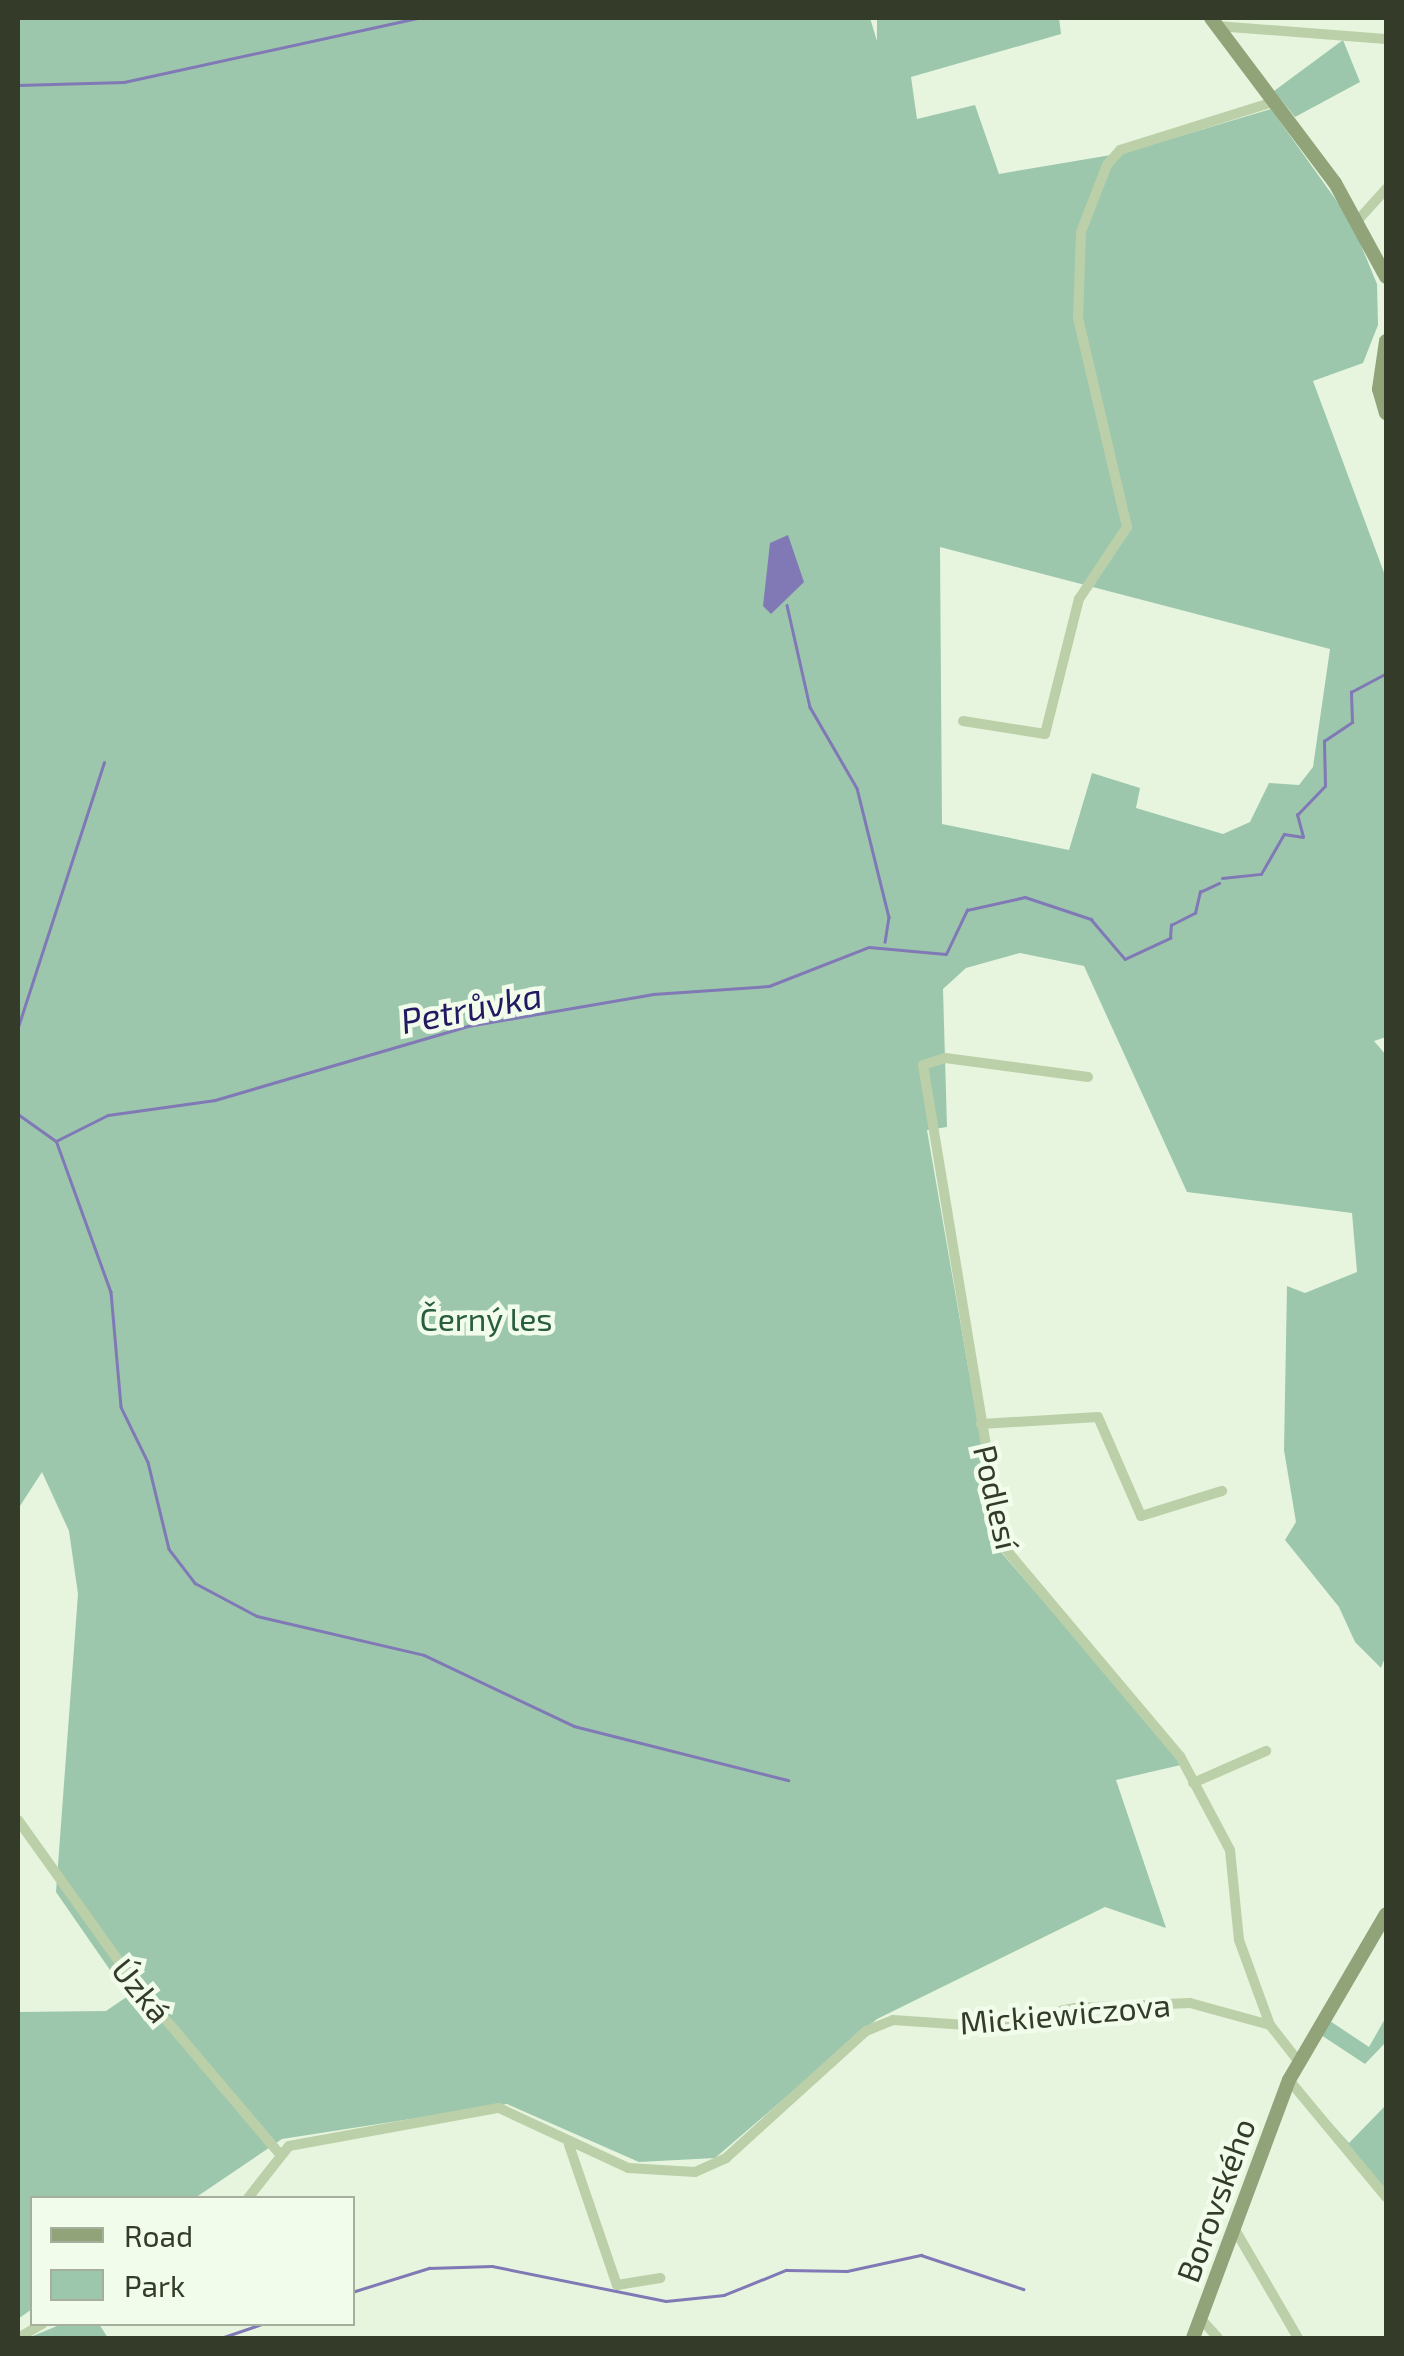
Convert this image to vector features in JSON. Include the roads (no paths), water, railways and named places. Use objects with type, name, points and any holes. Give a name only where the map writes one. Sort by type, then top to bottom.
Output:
[{"type":"main road","points":[[1214,22],[1358,220],[1386,277]]},
{"type":"main road","points":[[1386,341],[1379,389],[1386,413]]},
{"type":"main road","name":"Borovského","points":[[1193,2338],[1289,2080],[1386,1914]]},
{"type":"street","points":[[1214,22],[1386,39]]},
{"type":"street","points":[[963,721],[1045,734],[1079,600],[1127,527],[1078,318],[1081,232],[1107,165],[1120,150],[1273,102]]},
{"type":"street","points":[[1358,220],[1386,189]]},
{"type":"street","name":"Podlesí","points":[[1088,1077],[945,1058],[924,1065],[981,1424],[1013,1566],[1180,1756],[1230,1850],[1239,1940],[1270,2025]]},
{"type":"street","points":[[981,1424],[1098,1417],[1140,1516],[1222,1490]]},
{"type":"street","points":[[1193,1783],[1266,1751]]},
{"type":"street","name":"Úzká","points":[[18,1820],[134,1981],[278,2152]]},
{"type":"street","name":"Mickiewiczova","points":[[278,2152],[499,2108],[569,2144],[662,2174],[713,2165],[866,2031],[892,2020],[982,2026],[1075,2008],[1190,2003],[1270,2025]]},
{"type":"street","points":[[1270,2025],[1298,2062]]},
{"type":"street","points":[[1289,2080],[1386,2197]]},
{"type":"street","points":[[569,2144],[617,2286],[660,2278]]},
{"type":"street","points":[[249,2196],[278,2152]]},
{"type":"street","points":[[1234,2228],[1298,2338]]},
{"type":"street","points":[[1201,2319],[1218,2338]]},
{"type":"waterway","points":[[18,85],[124,82],[418,18]]},
{"type":"waterway","points":[[787,605],[810,707],[857,788],[889,917],[885,942]]},
{"type":"waterway","points":[[1222,878],[1261,874],[1284,834],[1303,837],[1297,815],[1325,786],[1324,741],[1352,722],[1351,692],[1386,673]]},
{"type":"waterway","points":[[18,1027],[104,763]]},
{"type":"waterway","name":"Petrůvka","points":[[18,1114],[56,1141],[108,1115],[215,1100],[468,1026],[653,994],[769,986],[869,947],[946,954],[967,910],[1025,897],[1091,919],[1125,959],[1170,938],[1171,925],[1195,913],[1200,892],[1219,883]]},
{"type":"waterway","points":[[57,1143],[111,1292],[121,1407],[148,1462],[169,1549],[195,1583],[257,1616],[424,1655],[574,1726],[788,1780]]},
{"type":"waterway","points":[[355,2291],[429,2268],[492,2266],[666,2301],[724,2295],[786,2270],[847,2271],[921,2255],[1023,2289]]},
{"type":"waterway","points":[[221,2338],[256,2326]]},
{"type":"park label","name":"Černý les","points":[[486,1318]]}]
